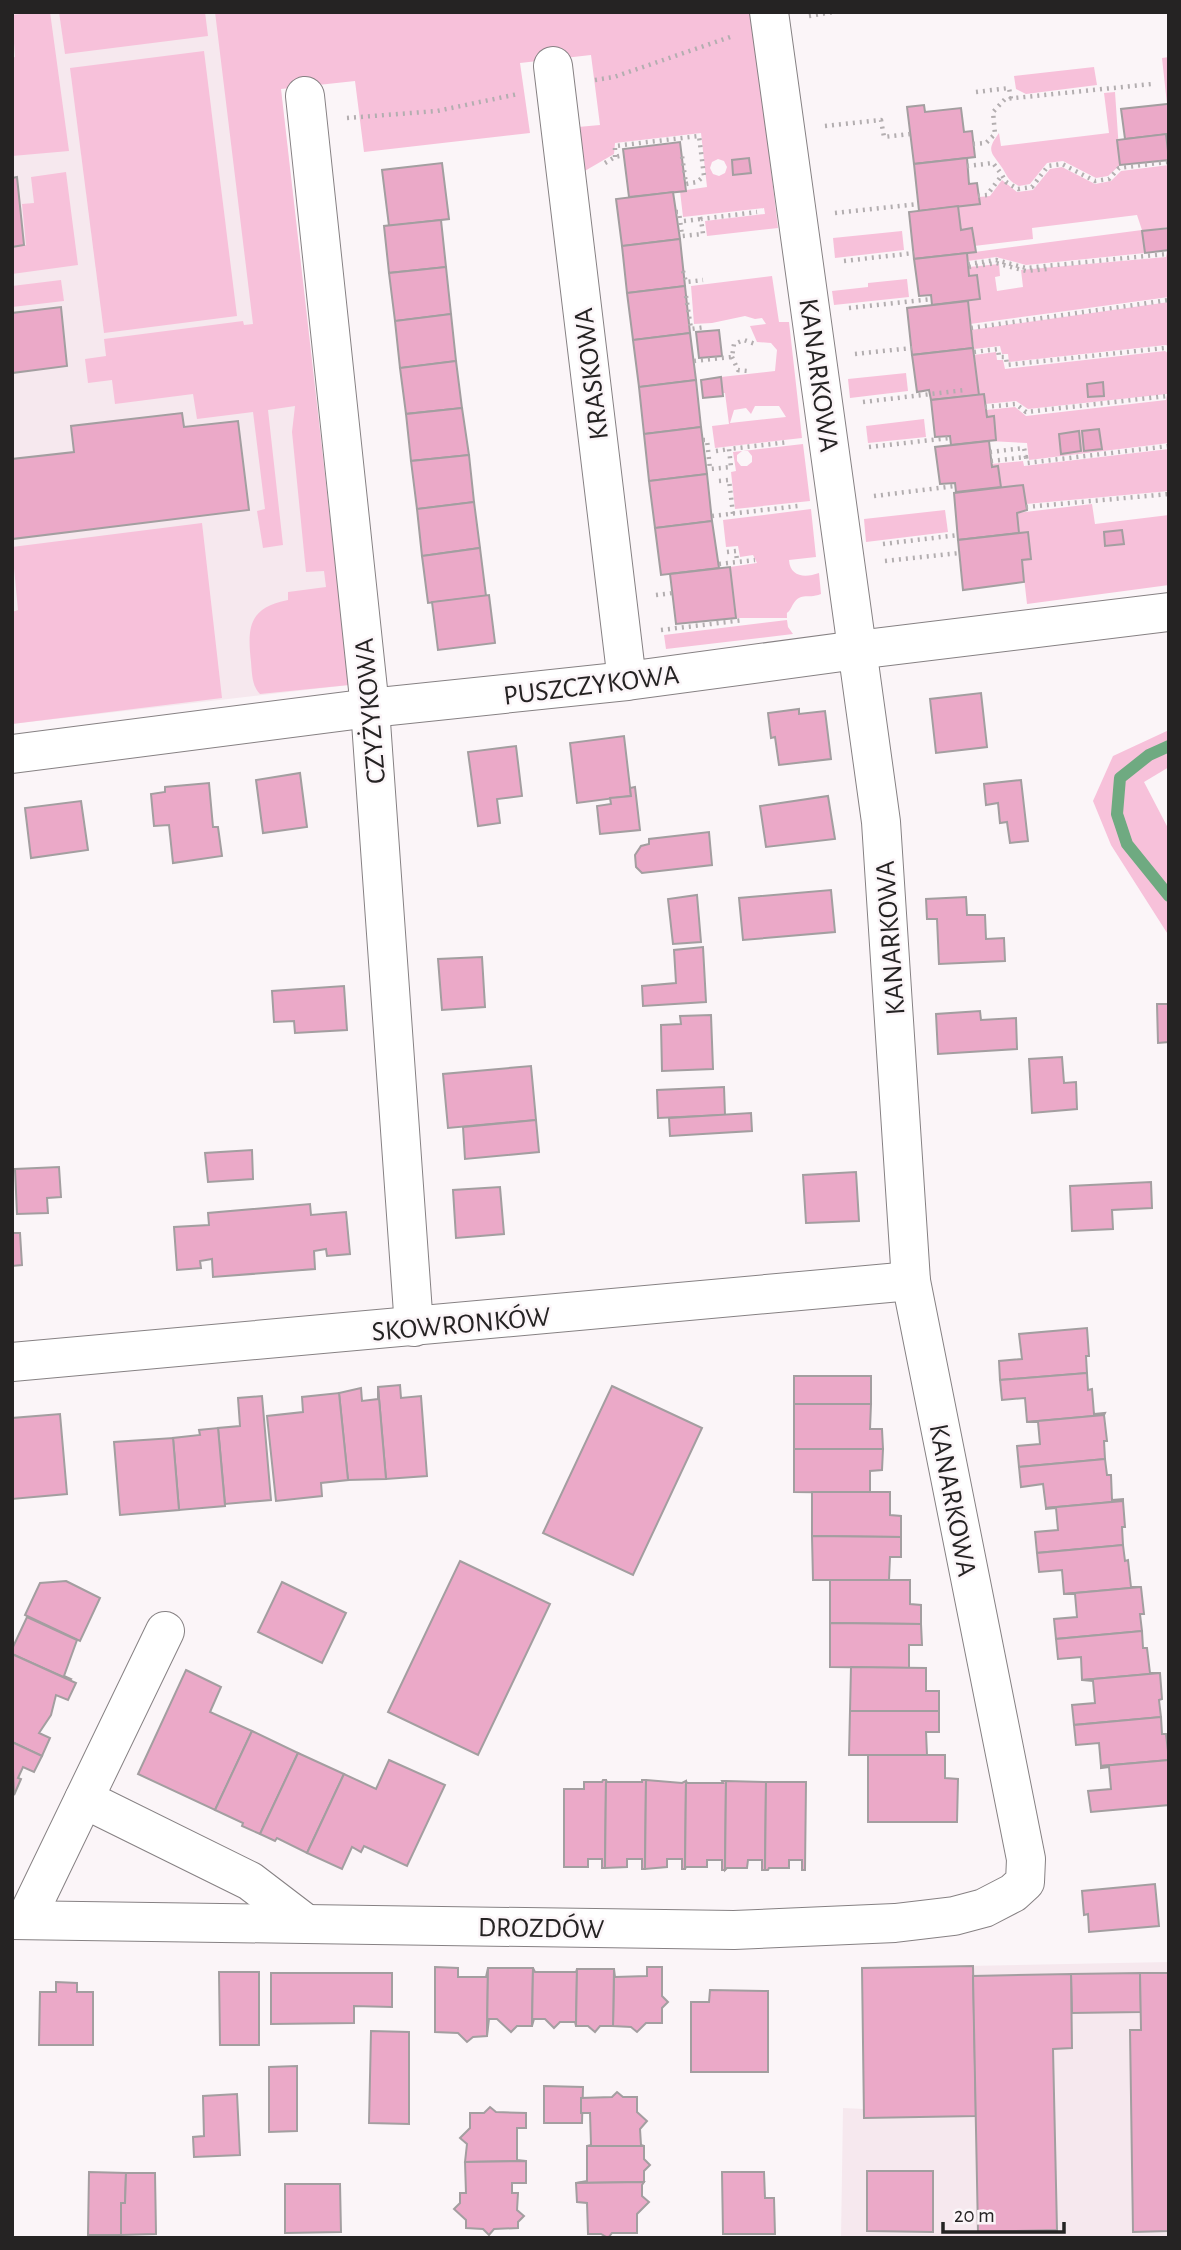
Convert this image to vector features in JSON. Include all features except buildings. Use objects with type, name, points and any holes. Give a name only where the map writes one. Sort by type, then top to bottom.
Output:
[{"type":"street","name":"KANARKOWA","points":[[769,12],[881,822],[911,1281],[1026,1859]]},
{"type":"street","name":"KRASKOWA","points":[[553,66],[627,681]]},
{"type":"street","name":"CZYŻYKOWA","points":[[305,96],[370,708],[414,1327]]},
{"type":"street","name":"PUSZCZYKOWA","points":[[12,754],[370,708],[627,681],[1169,612]]},
{"type":"street","name":"SKOWRONKÓW","points":[[12,1362],[911,1281]]},
{"type":"street","name":"DROZDÓW","points":[[165,1631],[84,1799],[19,1920],[734,1930],[895,1923],[954,1916],[984,1908],[1013,1893],[1025,1882],[1026,1859]]},
{"type":"street","points":[[84,1799],[250,1881],[306,1923]]},
{"type":"path","points":[[973,144],[986,143],[995,134],[993,112],[1005,99],[1152,84]]},
{"type":"path","points":[[976,92],[1009,88],[1011,99]]},
{"type":"path","points":[[814,127],[881,120],[884,137],[910,134]]},
{"type":"path","points":[[615,157],[615,146],[699,136],[704,176],[697,183],[686,184],[682,156]]},
{"type":"path","points":[[967,166],[993,163],[1006,182],[1018,189],[1032,187],[1048,166],[1062,164],[1096,181],[1109,179],[1119,168],[1167,162]]},
{"type":"path","points":[[978,196],[987,195],[1002,175]]},
{"type":"path","points":[[824,214],[918,204]]},
{"type":"path","points":[[684,220],[765,211]]},
{"type":"path","points":[[676,212],[679,212],[681,236],[703,234],[701,219]]},
{"type":"path","points":[[841,262],[914,254]]},
{"type":"path","points":[[968,266],[996,263],[1026,271],[1166,256]]},
{"type":"path","points":[[683,271],[686,282],[703,280]]},
{"type":"path","points":[[686,296],[691,329],[706,327]]},
{"type":"path","points":[[848,308],[932,299]]},
{"type":"path","points":[[971,328],[1169,300]]},
{"type":"path","points":[[748,368],[748,371],[738,370],[732,357],[734,345],[744,340],[758,345]]},
{"type":"path","points":[[852,355],[912,348]]},
{"type":"path","points":[[974,352],[998,349],[999,357],[1006,357],[1007,365],[1165,348],[1169,351]]},
{"type":"path","points":[[694,362],[732,357]]},
{"type":"path","points":[[857,403],[965,390]]},
{"type":"path","points":[[985,407],[1016,404],[1026,412],[1167,396]]},
{"type":"path","points":[[863,448],[950,438]]},
{"type":"path","points":[[703,440],[707,440],[710,469],[732,467],[729,449]]},
{"type":"path","points":[[716,451],[791,442]]},
{"type":"path","points":[[990,452],[1024,448],[1027,463],[1169,446]]},
{"type":"path","points":[[991,461],[1026,457]]},
{"type":"path","points":[[719,481],[729,480],[733,513]]},
{"type":"path","points":[[868,496],[955,486]]},
{"type":"path","points":[[1026,507],[1169,494]]},
{"type":"path","points":[[712,516],[810,504]]},
{"type":"path","points":[[875,545],[958,535]]},
{"type":"path","points":[[727,552],[736,551],[737,561]]},
{"type":"path","points":[[877,562],[960,553]]},
{"type":"path","points":[[719,564],[755,559]]},
{"type":"path","points":[[653,631],[744,620]]},
{"type":"shaded area","points":[[12,12],[272,12],[349,685],[12,724]]},
{"type":"shaded area","points":[[50,12],[69,151],[12,156],[12,58],[15,57],[12,15]]},
{"type":"shaded area","points":[[59,12],[205,12],[208,36],[65,54]]},
{"type":"shaded area","points":[[215,12],[752,12],[778,228],[707,236],[705,221],[765,214],[764,208],[683,217],[680,191],[707,187],[701,133],[615,143],[614,154],[583,172],[578,127],[600,125],[591,55],[520,63],[530,133],[364,152],[355,81],[281,89],[349,685],[260,694],[253,680],[250,638],[253,620],[265,608],[288,600],[288,592],[326,587],[324,571],[306,572],[292,432],[295,406],[268,410],[283,545],[263,548],[257,511],[265,509],[253,412],[197,419],[193,394],[115,404],[112,380],[88,383],[85,359],[106,356],[104,339],[243,321],[244,325],[253,324]],"holes":[[[718,159],[724,161],[727,167],[725,173],[719,176],[713,174],[710,168],[712,162]]]},
{"type":"shaded area","points":[[204,51],[237,316],[104,333],[70,68]]},
{"type":"shaded area","points":[[1169,57],[1169,104],[1167,104],[1162,58]]},
{"type":"shaded area","points":[[1094,67],[1097,85],[1026,94],[1016,89],[1014,76]]},
{"type":"shaded area","points":[[1115,92],[1120,165],[1108,176],[1096,178],[1063,161],[1047,163],[1030,184],[1019,186],[1009,179],[993,155],[992,144],[999,133],[1001,146],[1109,133],[1104,93]]},
{"type":"shaded area","points":[[1169,165],[1169,227],[1142,231],[1145,253],[1026,265],[996,257],[968,261],[967,253],[1142,230],[1137,215],[1032,228],[1033,239],[974,246],[972,228],[961,230],[958,206],[979,197],[990,196],[1002,180],[1017,192],[1033,190],[1050,169],[1062,167],[1095,184],[1111,181],[1121,171]]},
{"type":"shaded area","points":[[66,172],[78,265],[12,274],[12,247],[26,245],[22,204],[34,203],[31,177]]},
{"type":"shaded area","points":[[902,231],[904,250],[835,258],[833,238]]},
{"type":"shaded area","points":[[1167,250],[1169,297],[970,324],[968,301],[980,299],[977,275],[969,276],[969,267],[999,264],[1000,276],[995,277],[997,291],[1023,287],[1021,270],[1166,257]]},
{"type":"shaded area","points":[[772,276],[779,322],[789,322],[802,438],[715,448],[712,426],[729,424],[721,377],[775,371],[777,350],[771,343],[757,342],[750,326],[766,324],[762,318],[745,316],[694,324],[691,286]],"holes":[[[755,406],[779,406],[786,417],[730,423],[734,410],[746,408],[751,414]]]},
{"type":"shaded area","points":[[907,279],[909,297],[834,305],[832,291],[868,287],[868,283]]},
{"type":"shaded area","points":[[61,280],[64,301],[12,307],[12,286]]},
{"type":"shaded area","points":[[1169,302],[1169,347],[1166,345],[1009,362],[1008,354],[1002,354],[1000,346],[974,349],[971,330]]},
{"type":"shaded area","points":[[1165,351],[1169,354],[1169,443],[1029,460],[1027,443],[989,441],[996,440],[994,417],[987,417],[986,410],[1015,407],[1026,416],[1166,400],[1167,394],[1028,409],[1016,401],[985,404],[979,395],[974,355],[996,352],[997,360],[1003,360],[1005,369]]},
{"type":"shaded area","points":[[906,373],[908,391],[850,398],[848,379]]},
{"type":"shaded area","points":[[924,419],[926,437],[868,443],[866,426]]},
{"type":"shaded area","points":[[803,444],[810,501],[735,509],[731,472],[736,471],[733,452],[742,451],[737,455],[737,461],[741,466],[747,466],[752,462],[752,456],[748,451],[743,451]]},
{"type":"shaded area","points":[[1169,449],[1169,491],[1026,504],[1023,485],[1001,487],[998,466],[992,467],[991,464],[1023,461],[1024,466]]},
{"type":"shaded area","points":[[1092,504],[1095,524],[1169,515],[1169,585],[1027,604],[1022,560],[1030,559],[1028,532],[1019,533],[1017,513]]},
{"type":"shaded area","points":[[811,509],[816,557],[789,560],[792,570],[799,575],[819,573],[821,594],[797,599],[787,613],[787,618],[736,618],[730,567],[757,563],[753,555],[740,557],[738,546],[726,547],[723,520]]},
{"type":"shaded area","points":[[945,510],[948,532],[866,542],[864,519]]},
{"type":"shaded area","points":[[202,523],[222,698],[12,724],[12,612],[18,610],[12,547]]},
{"type":"shaded area","points":[[787,620],[793,634],[666,649],[664,635]]},
{"type":"shaded area","points":[[1169,730],[1169,767],[1144,782],[1169,830],[1169,936],[1111,845],[1093,801],[1113,756]]},
{"type":"shaded area","points":[[1169,1962],[1169,2238],[841,2238],[843,2108],[864,2109],[862,1968]]},
{"type":"waterway","points":[[1169,746],[1149,755],[1120,778],[1117,814],[1127,844],[1169,896]]}]
